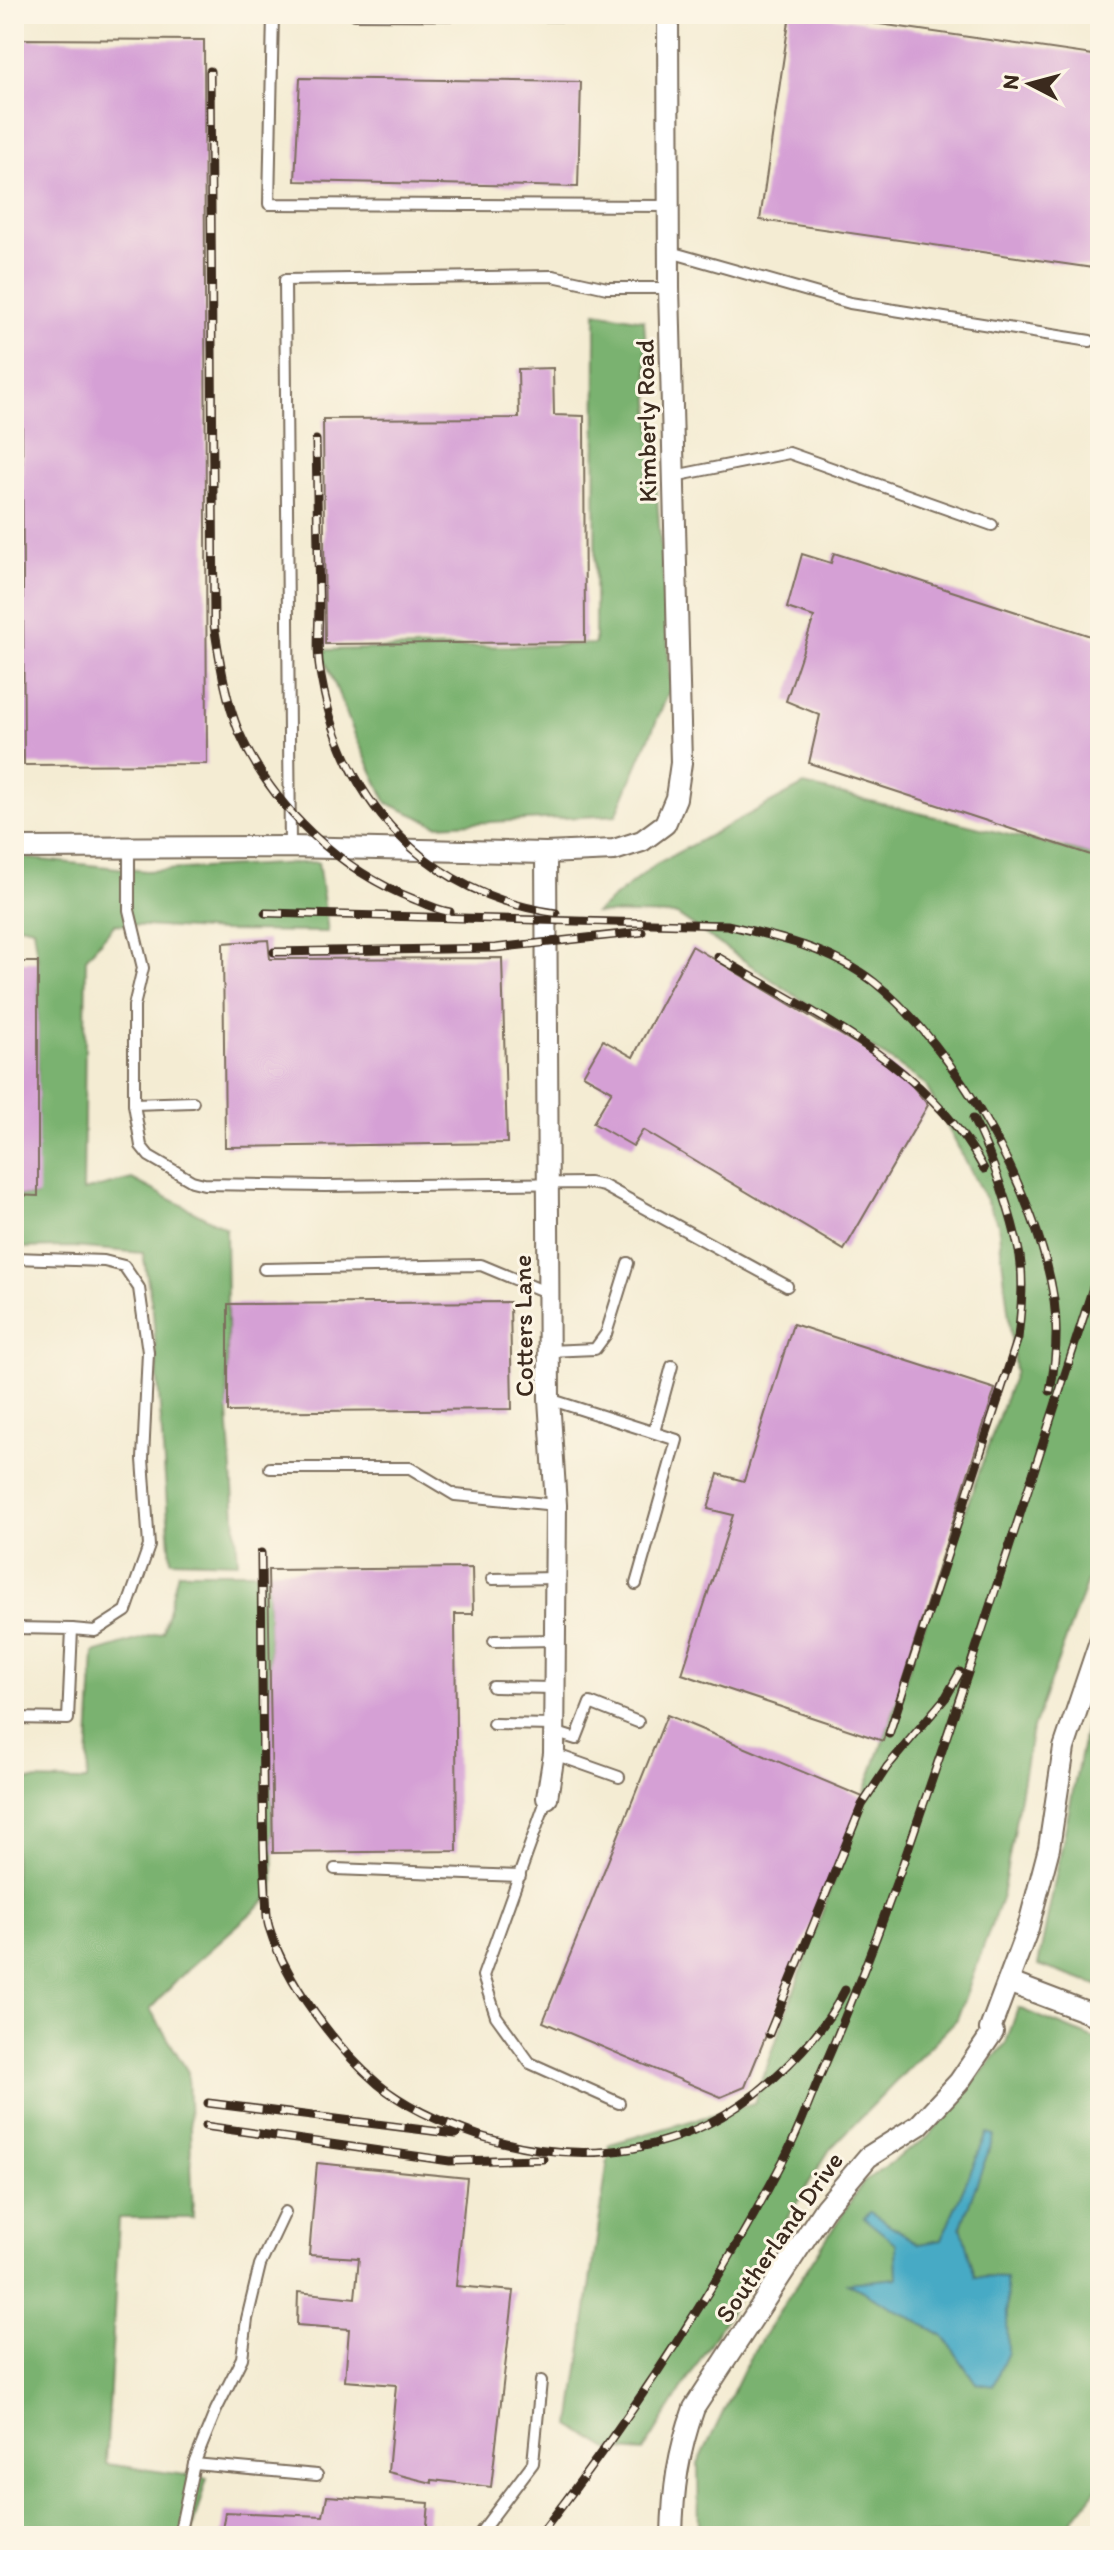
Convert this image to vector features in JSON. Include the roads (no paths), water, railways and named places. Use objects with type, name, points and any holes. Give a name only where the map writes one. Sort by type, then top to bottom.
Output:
[{"type":"street","name":"Kimberly Road","points":[[546,853],[614,850],[642,841],[665,824],[676,798],[681,763],[669,288],[668,15]]},
{"type":"street","points":[[14,848],[290,847],[546,853]]},
{"type":"street","name":"Cotters Lane","points":[[546,853],[548,1351],[556,1505],[554,1754],[547,1798]]},
{"type":"street","name":"Southerland Drive","points":[[672,2536],[673,2487],[681,2446],[694,2408],[825,2208],[868,2157],[919,2125],[959,2082],[993,2032],[990,2029],[1028,1928],[1049,1848],[1064,1748],[1100,1641]]},
{"type":"street","points":[[1008,1982],[1100,2017]]},
{"type":"lane","points":[[273,14],[269,204],[669,206]]},
{"type":"lane","points":[[355,14],[668,15]]},
{"type":"lane","points":[[670,252],[850,303],[1090,341]]},
{"type":"lane","points":[[290,847],[285,280],[553,276],[607,288],[669,288]]},
{"type":"lane","points":[[674,476],[789,453],[992,525]]},
{"type":"lane","points":[[129,848],[129,910],[143,968],[134,1006],[134,1104],[141,1146],[149,1156],[192,1181],[204,1184],[589,1183],[604,1186],[787,1286]]},
{"type":"lane","points":[[134,1104],[193,1102]]},
{"type":"lane","points":[[14,1258],[104,1261],[124,1266],[139,1288],[148,1352],[143,1459],[149,1546],[126,1611],[95,1631],[14,1628]]},
{"type":"lane","points":[[548,1351],[595,1349],[606,1334],[628,1263]]},
{"type":"lane","points":[[264,1269],[481,1265],[548,1293]]},
{"type":"lane","points":[[654,1432],[672,1366]]},
{"type":"lane","points":[[549,1399],[677,1440],[636,1584]]},
{"type":"lane","points":[[270,1468],[410,1468],[455,1495],[556,1505]]},
{"type":"lane","points":[[492,1579],[555,1578]]},
{"type":"lane","points":[[14,1718],[68,1719],[72,1629]]},
{"type":"lane","points":[[494,1641],[555,1640]]},
{"type":"lane","points":[[493,1687],[554,1688]]},
{"type":"lane","points":[[493,1724],[554,1729],[576,1739],[590,1703],[638,1722]]},
{"type":"lane","points":[[554,1754],[619,1777]]},
{"type":"lane","points":[[547,1798],[483,1976],[496,2016],[530,2063],[619,2103]]},
{"type":"lane","points":[[335,1869],[520,1876]]},
{"type":"lane","points":[[179,2536],[194,2464],[242,2358],[247,2319],[260,2265],[285,2212]]},
{"type":"lane","points":[[478,2536],[533,2463],[541,2381]]},
{"type":"lane","points":[[194,2464],[317,2475]]},
{"type":"water","points":[[987,2134],[994,2136],[961,2226],[975,2277],[1006,2278],[1008,2352],[993,2386],[976,2383],[944,2336],[848,2283],[897,2278],[896,2244],[864,2218],[870,2212],[919,2244],[941,2240]]},
{"type":"railway","points":[[210,71],[214,625],[230,706],[253,760],[289,810],[311,833],[335,854],[388,888],[450,912]]},
{"type":"railway","points":[[316,440],[319,668],[332,722],[349,764],[371,802],[399,835],[431,863],[468,886],[510,903],[556,913]]},
{"type":"railway","points":[[265,913],[727,925],[804,946],[857,971],[905,1010],[935,1044],[989,1126],[1012,1171],[1031,1216],[1054,1300],[1056,1346],[1050,1391]]},
{"type":"railway","points":[[274,952],[495,948],[642,932]]},
{"type":"railway","points":[[718,957],[830,1022],[901,1072],[933,1100],[961,1133],[984,1169]]},
{"type":"railway","points":[[889,1734],[1018,1338],[1022,1287],[1020,1256],[1001,1186],[973,1119]]},
{"type":"railway","points":[[539,2536],[670,2353],[729,2258],[794,2139],[860,1981],[907,1852],[1100,1266]]},
{"type":"railway","points":[[261,1553],[263,1825],[268,1924],[285,1967],[316,2016],[350,2057],[389,2093],[453,2126],[520,2146],[559,2152],[635,2148],[671,2139],[707,2124],[741,2104],[804,2049],[845,1990]]},
{"type":"railway","points":[[769,2034],[862,1805],[887,1767],[946,1697],[960,1672]]},
{"type":"railway","points":[[208,2103],[456,2134]]},
{"type":"railway","points":[[205,2126],[450,2161],[543,2159]]}]
